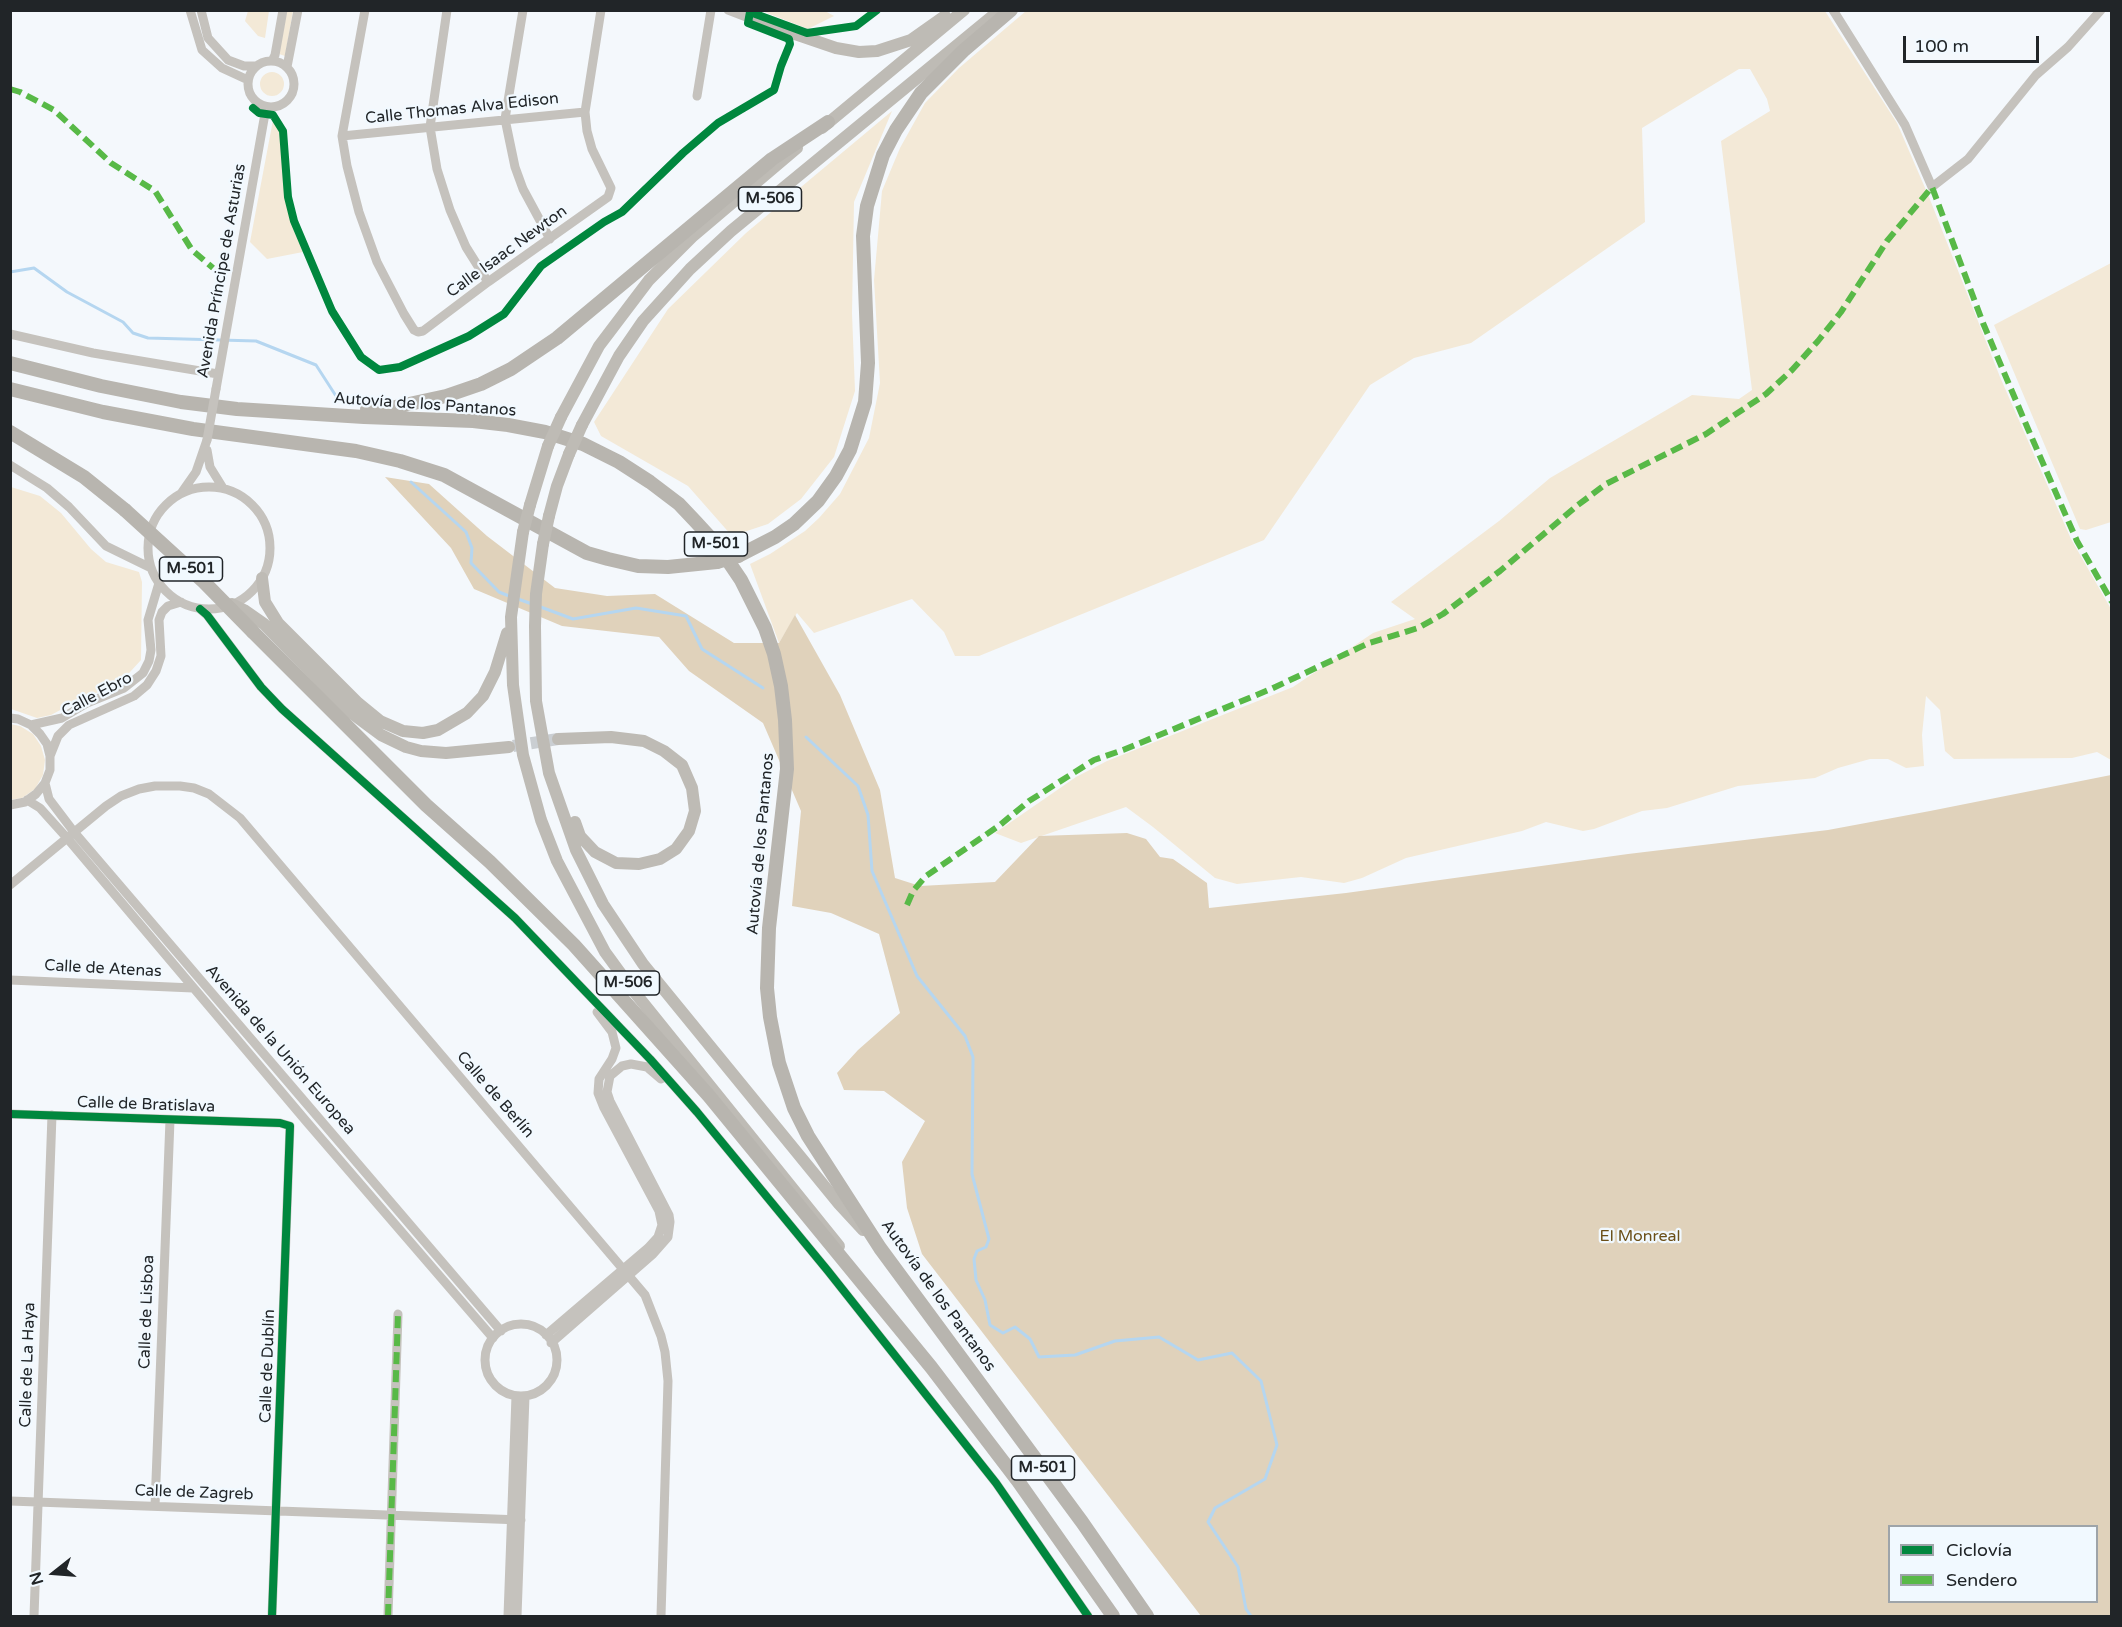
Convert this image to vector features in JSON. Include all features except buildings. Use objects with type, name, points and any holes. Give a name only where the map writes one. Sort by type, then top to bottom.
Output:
[{"type":"highway","points":[[10,389],[103,412],[182,427],[356,451],[399,461],[444,475],[586,553],[608,560],[638,566],[668,567],[717,562],[738,556],[776,537],[794,524],[818,501],[836,476],[850,450],[866,402],[868,363],[863,236],[867,206],[883,155],[896,130],[921,93],[963,51],[1011,10]]},
{"type":"highway","points":[[237,409],[289,406],[386,409],[430,400],[481,384],[511,369],[556,338],[772,159],[828,122]]},
{"type":"highway","name":"Autovía de los Pantanos","points":[[10,363],[101,386],[181,402],[237,409],[473,421],[545,432],[584,444],[619,462],[650,482],[679,504],[718,546],[741,580],[765,628],[779,675],[785,720],[787,769],[768,958],[770,1017],[779,1063],[794,1108],[808,1136],[880,1248],[1082,1522],[1147,1617]]},
{"type":"highway","name":"M-501","points":[[10,432],[84,477],[125,510],[204,582],[426,805],[490,862],[574,945],[709,1096],[871,1291],[1018,1482],[1113,1617]]},
{"type":"main road","points":[[754,20],[836,48],[859,52],[877,51],[911,40],[954,10]]},
{"type":"main road","name":"M-506","points":[[871,1291],[826,1227],[632,989],[605,952],[578,904],[557,861],[541,820],[523,755],[513,685],[511,617],[523,532],[548,446],[599,346],[649,280],[692,237],[964,10]]},
{"type":"main road","name":"M-506","points":[[880,1248],[839,1204],[643,964],[603,904],[576,850],[549,773],[536,701],[536,594],[549,516],[569,454],[619,356],[644,321],[690,269],[750,215],[1000,10]]},
{"type":"main road","points":[[262,578],[265,602],[278,623],[358,703],[380,721],[403,731],[423,733],[438,730],[467,713],[483,696],[495,672],[511,617]]},
{"type":"main road","points":[[232,604],[254,615],[350,712],[381,735],[406,747],[421,751],[446,753],[509,747]]},
{"type":"main road","points":[[549,773],[564,794],[580,836],[595,852],[616,862],[639,864],[660,859],[676,849],[688,831],[695,811],[692,788],[682,765],[664,751],[644,741],[611,737],[558,739]]},
{"type":"street","points":[[190,10],[202,50],[222,69],[248,80]]},
{"type":"street","points":[[201,10],[208,38],[228,60],[244,66],[256,66],[272,61],[287,67]]},
{"type":"street","points":[[272,61],[283,10]]},
{"type":"street","points":[[256,66],[248,80],[250,95],[266,108],[281,106],[292,95],[294,80],[287,67],[298,10]]},
{"type":"street","points":[[342,136],[365,10]]},
{"type":"street","points":[[447,10],[430,127],[437,169],[450,210],[466,247],[488,282]]},
{"type":"street","points":[[523,10],[505,119],[515,166],[523,189],[550,239]]},
{"type":"street","points":[[585,112],[601,10]]},
{"type":"street","points":[[697,96],[711,10]]},
{"type":"street","points":[[728,10],[754,20]]},
{"type":"street","points":[[1833,10],[1905,125],[1932,187],[1968,159],[2036,75],[2068,47],[2101,10]]},
{"type":"street","name":"Avenida Príncipe de Asturias","points":[[180,494],[196,472],[207,440],[266,108]]},
{"type":"street","name":"Calle Thomas Alva Edison","points":[[342,136],[585,112]]},
{"type":"street","name":"Calle Isaac Newton","points":[[342,136],[353,190],[368,240],[390,289],[414,330],[418,332],[423,331],[608,197],[611,188],[592,149],[585,112]]},
{"type":"street","points":[[10,334],[93,353],[218,374]]},
{"type":"street","name":"Avenida Príncipe de Asturias","points":[[207,440],[207,457],[210,467],[223,488]]},
{"type":"street","points":[[10,465],[47,488],[69,507],[106,546],[151,568]]},
{"type":"street","points":[[200,609],[219,608],[232,604],[254,590],[262,578],[269,558],[270,545],[266,526],[258,512],[248,501],[223,488],[208,487],[180,494],[166,504],[161,511],[150,534],[148,551],[151,568],[159,583],[169,594],[181,602],[200,609],[207,615],[261,687],[282,709],[515,918],[650,1059],[697,1112],[828,1271],[996,1483],[1088,1617]]},
{"type":"street","name":"Calle Ebro","points":[[31,725],[62,718],[87,703],[124,688],[143,672],[149,661],[151,650],[148,620],[159,583]]},
{"type":"street","name":"Calle Ebro","points":[[50,756],[58,736],[69,725],[134,696],[147,685],[156,671],[161,656],[159,620],[162,612],[168,606],[181,602]]},
{"type":"street","points":[[10,718],[31,725],[47,744],[50,756],[50,770],[45,783],[36,794],[27,800],[10,805]]},
{"type":"street","name":"Avenida de la Unión Europea","points":[[45,783],[49,799],[70,835],[193,988],[493,1338]]},
{"type":"street","name":"Calle de Berlín","points":[[10,885],[121,796],[139,789],[154,786],[194,788],[209,794],[240,818],[627,1271],[645,1295],[657,1322],[665,1352],[668,1381],[661,1617]]},
{"type":"street","name":"Avenida de la Unión Europea","points":[[27,800],[40,808],[70,835],[501,1330]]},
{"type":"street","points":[[556,961],[608,1025],[615,1038],[616,1047],[612,1059],[599,1079],[598,1093],[661,1218],[662,1225],[658,1237],[627,1271]]},
{"type":"street","name":"Calle de Atenas","points":[[10,980],[193,988]]},
{"type":"street","points":[[549,1339],[627,1271],[664,1243],[668,1237],[670,1222],[665,1207],[610,1101],[607,1092],[610,1076],[622,1066],[631,1064],[647,1067],[697,1112]]},
{"type":"street","name":"Calle de Dublín","points":[[273,1617],[285,1124],[292,1105]]},
{"type":"street","name":"Calle de Bratislava","points":[[10,1114],[285,1124],[306,1121]]},
{"type":"street","name":"Calle de La Haya","points":[[34,1617],[52,1115]]},
{"type":"street","name":"Calle de Lisboa","points":[[155,1506],[170,1119]]},
{"type":"street","points":[[388,1617],[399,1314]]},
{"type":"street","points":[[518,1324],[529,1325],[540,1330],[555,1348],[557,1360],[555,1372],[541,1391],[521,1396],[506,1393],[496,1387],[489,1377],[486,1354],[493,1338],[501,1330],[518,1324]]},
{"type":"street","points":[[508,1617],[516,1519],[521,1396]]},
{"type":"street","name":"Calle de Zagreb","points":[[10,1501],[516,1519]]},
{"type":"street","points":[[516,1519],[517,1617]]},
{"type":"shaded area","points":[[248,11],[269,11],[265,38],[258,36],[245,21]]},
{"type":"shaded area","points":[[287,11],[293,11],[285,56],[279,54]]},
{"type":"shaded area","points":[[762,11],[825,11],[834,16],[808,29]]},
{"type":"shaded area","points":[[1026,11],[1825,11],[1897,123],[1929,197],[2000,377],[2071,539],[2111,609],[2111,760],[2097,752],[2072,758],[1954,759],[1945,751],[1940,710],[1926,696],[1922,735],[1924,766],[1906,768],[1888,759],[1870,759],[1838,768],[1815,778],[1738,786],[1667,808],[1642,811],[1594,829],[1583,831],[1546,822],[1522,831],[1406,858],[1362,878],[1344,883],[1301,877],[1237,884],[1215,878],[1126,807],[1021,843],[995,833],[1076,777],[1107,761],[1293,687],[1373,633],[1415,619],[1391,602],[1499,521],[1550,478],[1692,395],[1739,399],[1752,390],[1721,141],[1770,111],[1767,99],[1750,69],[1739,69],[1642,128],[1645,222],[1471,343],[1414,358],[1370,385],[1264,540],[979,656],[955,656],[944,632],[912,599],[814,633],[797,613],[779,643],[750,564],[805,531],[819,518],[840,494],[869,438],[880,383],[874,280],[882,191],[900,148],[925,103],[959,68]]},
{"type":"shaded area","points":[[272,72],[277,73],[283,79],[283,89],[277,95],[272,96],[267,95],[261,89],[260,84],[261,79],[267,73]]},
{"type":"shaded area","points":[[892,111],[854,202],[852,313],[855,391],[834,457],[801,499],[768,524],[732,536],[688,486],[601,436],[594,422],[668,309],[746,233]]},
{"type":"shaded area","points":[[273,120],[282,140],[285,197],[294,231],[303,252],[267,259],[250,242]]},
{"type":"shaded area","points":[[2111,263],[2111,522],[2086,530],[2080,529],[1994,325]]},
{"type":"shaded area","points":[[11,487],[40,496],[61,513],[91,549],[106,562],[139,572],[142,582],[141,660],[120,683],[51,715],[37,718],[11,709]]},
{"type":"shaded area","points":[[10,724],[20,726],[33,734],[41,746],[45,760],[43,775],[35,789],[22,798],[10,800]]},
{"type":"green space","name":"El Monreal","points":[[385,477],[429,484],[487,536],[555,588],[607,596],[655,594],[734,643],[779,643],[795,615],[840,695],[880,790],[895,878],[920,886],[995,882],[1039,836],[1127,833],[1146,839],[1160,857],[1173,859],[1207,883],[1209,908],[1346,893],[1628,854],[1828,830],[2111,775],[2111,1616],[1201,1616],[922,1254],[907,1208],[902,1162],[925,1121],[884,1091],[844,1090],[837,1073],[858,1050],[900,1013],[879,934],[831,913],[792,906],[801,811],[763,723],[689,671],[659,637],[562,626],[474,589],[451,548]]},
{"type":"waterway","points":[[10,272],[34,268],[67,292],[123,322],[133,333],[148,338],[256,341],[316,365],[336,396]]},
{"type":"waterway","points":[[411,482],[466,532],[472,548],[471,563],[499,592],[509,596]]},
{"type":"waterway","points":[[518,599],[532,604]]},
{"type":"waterway","points":[[538,606],[573,619],[636,608],[686,616],[702,649],[763,688]]},
{"type":"waterway","points":[[806,737],[858,786],[868,815],[872,871],[917,976],[965,1036],[973,1057],[972,1174],[989,1239],[986,1247],[977,1251],[974,1259],[976,1280],[985,1300],[990,1325],[1003,1333],[1015,1327],[1030,1339],[1039,1357],[1075,1355],[1115,1341],[1159,1337],[1198,1360],[1232,1353],[1261,1381],[1277,1445],[1265,1479],[1215,1508],[1208,1522],[1238,1567],[1246,1609],[1251,1616]]},
{"type":"tunnel","points":[[513,746],[558,739]]},
{"type":"marked path","points":[[10,89],[54,110],[111,163],[155,191],[192,250],[213,268]]},
{"type":"marked path","points":[[907,905],[913,891],[926,876],[1000,825],[1029,801],[1094,760],[1271,689],[1369,643],[1418,628],[1443,614],[1500,571],[1606,484],[1706,434],[1766,394],[1818,341],[1841,312],[1887,241],[1932,187],[1983,323],[2028,429],[2077,541],[2112,602]]},
{"type":"marked path","points":[[388,1616],[398,1314]]},
{"type":"cycle path","points":[[253,108],[259,113],[273,115],[283,131],[288,197],[294,221],[332,311],[361,357],[379,370],[400,367],[469,336],[504,314],[541,266],[622,212],[718,123],[774,90],[790,44],[789,39],[748,23],[750,12],[807,33],[856,26],[877,10]]},
{"type":"cycle path","points":[[200,609],[207,615],[261,687],[282,709],[515,918],[650,1059],[697,1112],[828,1271],[996,1483],[1088,1616]]},
{"type":"cycle path","points":[[10,1114],[280,1123],[290,1126],[272,1616]]}]
